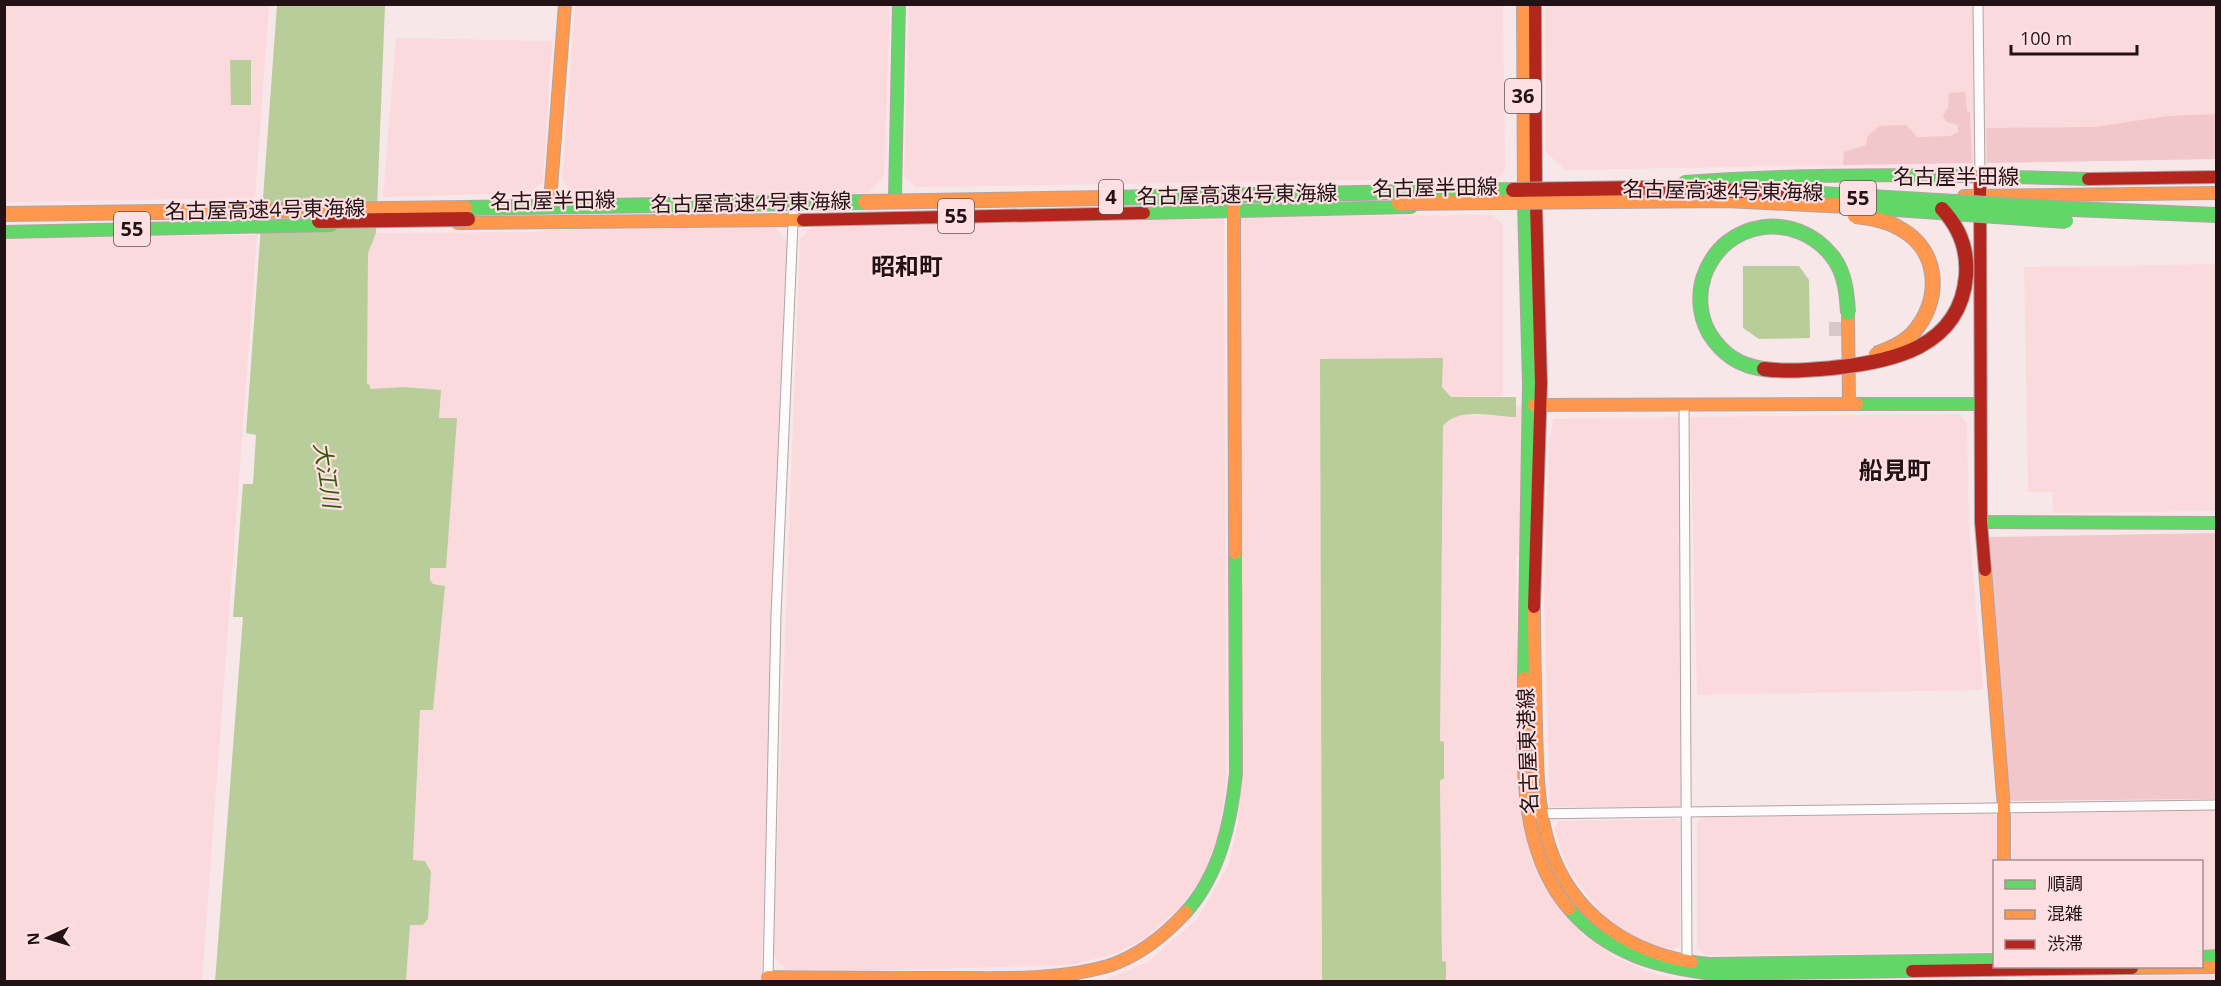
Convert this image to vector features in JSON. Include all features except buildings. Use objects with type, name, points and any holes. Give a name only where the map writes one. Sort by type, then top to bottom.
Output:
[{"type":"main road","points":[[550,202],[565,4]]},
{"type":"main road","points":[[895,196],[899,4]]},
{"type":"main road","name":"36","points":[[1523,4],[1526,188],[1530,205]]},
{"type":"main road","name":"36","points":[[1526,188],[1535,4]]},
{"type":"main road","name":"名古屋半田線","points":[[4,212],[895,196],[1526,188],[1675,183],[1769,176],[1980,176],[2107,179],[2217,177]]},
{"type":"main road","points":[[1980,176],[1981,522],[2004,808],[2004,860]]},
{"type":"main road","points":[[1526,188],[1670,178],[1769,179],[1896,188],[1920,195],[1939,206],[1953,220],[1964,244],[1965,286],[1957,307],[1944,327],[1918,349],[1897,358],[1874,364],[1797,372],[1769,371],[1744,364],[1723,352],[1709,333],[1701,314],[1700,286],[1705,270],[1714,255],[1734,236],[1760,226],[1788,226],[1814,237],[1833,257],[1844,282],[1840,321],[1844,404]]},
{"type":"main road","name":"名古屋高速4号東海線","points":[[4,212],[677,205],[1526,188],[1726,188],[1847,194],[2064,210],[2217,215]]},
{"type":"main road","points":[[768,977],[968,978],[1074,974],[1116,962],[1153,942],[1184,915],[1207,884],[1226,840],[1235,797],[1236,773],[1234,191]]},
{"type":"main road","name":"名古屋半田線","points":[[4,232],[387,224],[794,220],[1980,195],[2217,193]]},
{"type":"main road","points":[[1644,200],[1797,209],[1875,219],[1903,230],[1923,249],[1933,273],[1934,291],[1930,309],[1921,326],[1908,338],[1890,349],[1856,358],[1786,363],[1759,359],[1743,352],[1724,336],[1715,322],[1710,297],[1713,280],[1725,258],[1745,242],[1762,237],[1789,238],[1805,245],[1823,262],[1833,284],[1840,321],[1844,404]]},
{"type":"main road","name":"名古屋高速4号東海線","points":[[4,225],[1644,200],[1797,203],[2069,221],[2217,226]]},
{"type":"main road","name":"名古屋東港線","points":[[1530,205],[1535,405],[1534,814],[1551,883],[1572,914],[1596,936],[1620,952],[1661,968],[1686,972],[1716,974],[2145,968]]},
{"type":"main road","points":[[1535,405],[1980,404]]},
{"type":"main road","points":[[1981,522],[2217,523]]},
{"type":"main road","name":"名古屋東港線","points":[[1534,814],[1558,869],[1595,918],[1615,935],[1633,946],[1656,955],[1709,964],[1993,960]]},
{"type":"street","points":[[1978,4],[1980,176]]},
{"type":"street","points":[[768,977],[776,615],[794,198]]},
{"type":"street","points":[[1684,405],[1688,812],[1687,962]]},
{"type":"street","points":[[1534,814],[2217,805]]},
{"type":"shaded area","points":[[4,5],[269,5],[255,198],[5,202]]},
{"type":"shaded area","points":[[575,5],[890,5],[884,177],[868,193],[578,197],[562,180]]},
{"type":"shaded area","points":[[909,5],[1503,5],[1505,170],[1498,178],[915,187],[904,175]]},
{"type":"shaded area","points":[[1545,5],[2216,5],[2216,159],[1565,170],[1546,152]]},
{"type":"shaded area","points":[[396,38],[552,41],[543,182],[530,193],[383,197]]},
{"type":"shaded area","points":[[1965,92],[1967,111],[1970,112],[1972,163],[1843,165],[1844,152],[1866,145],[1867,137],[1879,126],[1907,125],[1917,137],[1950,136],[1958,132],[1958,125],[1946,122],[1943,115],[1948,108],[1949,93]]},
{"type":"shaded area","points":[[2216,114],[2216,159],[1987,163],[1986,128],[2095,127],[2167,116]]},
{"type":"shaded area","points":[[1492,215],[1503,224],[1503,396],[1451,397],[1442,387],[1442,358],[1320,359],[1322,981],[1100,982],[1148,962],[1198,918],[1228,866],[1238,824],[1241,217]]},
{"type":"shaded area","points":[[1224,217],[1226,777],[1220,829],[1203,876],[1179,908],[1144,939],[1114,954],[1071,965],[789,973],[773,955],[800,239],[817,222]]},
{"type":"shaded area","points":[[771,223],[787,241],[761,981],[406,981],[410,925],[423,925],[428,919],[431,872],[413,860],[420,709],[433,710],[445,586],[433,584],[430,580],[430,568],[446,568],[456,418],[439,418],[440,390],[404,387],[370,389],[367,384],[368,253],[376,233],[538,232],[568,226]]},
{"type":"shaded area","points":[[257,235],[202,981],[5,981],[4,238]]},
{"type":"shaded area","points":[[2216,264],[2216,511],[2053,513],[2052,492],[2028,492],[2024,267]]},
{"type":"shaded area","points":[[1516,407],[1526,407],[1520,555],[1516,555],[1518,790],[1530,856],[1543,884],[1562,912],[1583,935],[1616,958],[1655,974],[1679,979],[1731,981],[1446,981],[1446,962],[1442,962],[1440,780],[1444,779],[1444,742],[1440,742],[1443,426],[1459,415],[1516,416]]},
{"type":"shaded area","points":[[1959,414],[1967,423],[1969,530],[1983,687],[1981,690],[1697,695],[1690,417]]},
{"type":"shaded area","points":[[1681,417],[1684,804],[1678,807],[1550,807],[1544,595],[1549,445],[1553,419]]},
{"type":"shaded area","points":[[2216,533],[2216,799],[2012,801],[2008,797],[1988,537]]},
{"type":"shaded area","points":[[2216,810],[2216,949],[2203,949],[2203,860],[2012,860],[2011,816],[2015,813]]},
{"type":"shaded area","points":[[1995,814],[1999,819],[1999,860],[1993,860],[1993,952],[1706,955],[1697,948],[1697,822],[1703,817]]},
{"type":"shaded area","points":[[1676,819],[1680,822],[1680,945],[1673,950],[1635,937],[1599,910],[1572,875],[1562,854],[1555,829],[1558,821]]},
{"type":"shaded area","points":[[2216,976],[2216,981],[2026,981],[2026,978]]},
{"type":"shaded area","points":[[2007,978],[2007,981],[1731,981]]},
{"type":"water","name":"大江川","points":[[277,5],[385,5],[376,233],[368,253],[367,384],[370,385],[370,389],[404,387],[441,390],[439,418],[457,418],[446,568],[430,568],[430,580],[433,584],[445,586],[433,710],[420,710],[413,860],[425,861],[431,872],[428,919],[423,925],[410,925],[406,981],[215,982],[243,617],[233,617],[243,484],[253,484],[256,435],[246,433]]},
{"type":"water","points":[[230,60],[251,60],[251,105],[231,105]]},
{"type":"water","points":[[1743,266],[1799,266],[1809,280],[1810,338],[1759,339],[1743,328]]},
{"type":"water","points":[[1443,358],[1442,387],[1451,397],[1516,397],[1516,417],[1467,414],[1450,420],[1443,426],[1440,741],[1444,742],[1444,779],[1440,780],[1442,961],[1446,962],[1446,981],[1322,981],[1320,359]]},
{"type":"tunnel","points":[[1837,322],[1837,336]]},
{"type":"traffic: fast","points":[[895,196],[899,4]]},
{"type":"traffic: fast","points":[[1685,182],[1836,176],[2088,179]]},
{"type":"traffic: fast","points":[[1105,198],[1513,190]]},
{"type":"traffic: fast","points":[[1805,193],[2216,215]]},
{"type":"traffic: fast","points":[[465,208],[865,202]]},
{"type":"traffic: fast","points":[[1524,205],[1529,384],[1524,678]]},
{"type":"traffic: fast","points":[[1144,213],[1411,207]]},
{"type":"traffic: fast","points":[[1867,207],[2066,221]]},
{"type":"traffic: fast","points":[[4,232],[331,225]]},
{"type":"traffic: fast","points":[[1764,369],[1732,358],[1709,333],[1703,319],[1700,297],[1704,276],[1714,257],[1727,242],[1744,232],[1762,227],[1781,227],[1800,232],[1817,241],[1832,256],[1840,269],[1846,291],[1848,313]]},
{"type":"traffic: fast","points":[[1857,404],[1980,404]]},
{"type":"traffic: fast","points":[[1981,522],[2216,523]]},
{"type":"traffic: fast","points":[[1186,912],[1207,881],[1222,847],[1234,791],[1236,773],[1235,553]]},
{"type":"traffic: fast","points":[[1569,909],[1584,924],[1617,948],[1654,963],[1674,968],[1716,974],[1912,971]]},
{"type":"traffic: fast","points":[[2203,957],[2216,956]]},
{"type":"traffic: fast","points":[[1692,962],[1709,964],[1993,960]]},
{"type":"traffic: slow","points":[[550,202],[565,4]]},
{"type":"traffic: slow","points":[[1523,4],[1524,200]]},
{"type":"traffic: slow","points":[[1964,196],[2216,193]]},
{"type":"traffic: slow","points":[[865,202],[1105,198]]},
{"type":"traffic: slow","points":[[1399,203],[1725,200],[1867,207]]},
{"type":"traffic: slow","points":[[1234,204],[1235,553]]},
{"type":"traffic: slow","points":[[4,214],[465,208]]},
{"type":"traffic: slow","points":[[1855,216],[1889,223],[1913,238],[1923,249],[1932,277],[1929,307],[1922,321],[1904,341],[1876,354]]},
{"type":"traffic: slow","points":[[458,223],[803,220]]},
{"type":"traffic: slow","points":[[1848,313],[1849,404]]},
{"type":"traffic: slow","points":[[1534,405],[1857,404]]},
{"type":"traffic: slow","points":[[1985,570],[2004,808],[2004,860]]},
{"type":"traffic: slow","points":[[1534,607],[1538,778],[1542,817],[1553,856],[1565,880],[1580,901],[1598,919],[1641,947],[1665,956],[1692,962]]},
{"type":"traffic: slow","points":[[1524,678],[1524,768],[1531,828],[1539,857],[1552,884],[1569,909]]},
{"type":"traffic: slow","points":[[768,977],[1007,978],[1088,971],[1119,962],[1141,951],[1160,937],[1186,912]]},
{"type":"traffic: slow","points":[[2203,967],[2216,967]]},
{"type":"traffic: jam","points":[[1535,4],[1536,199]]},
{"type":"traffic: jam","points":[[1980,176],[1981,522],[1985,570]]},
{"type":"traffic: jam","points":[[2088,179],[2216,177]]},
{"type":"traffic: jam","points":[[1513,190],[1644,188],[1805,193]]},
{"type":"traffic: jam","points":[[1534,607],[1541,383],[1536,205]]},
{"type":"traffic: jam","points":[[1764,369],[1790,371],[1877,361],[1919,347],[1937,335],[1951,320],[1961,300],[1966,276],[1966,257],[1962,240],[1954,224],[1942,209]]},
{"type":"traffic: jam","points":[[803,220],[1144,213]]},
{"type":"traffic: jam","points":[[319,221],[468,219]]},
{"type":"traffic: jam","points":[[1912,971],[2132,968]]},
{"type":"district","name":"昭和町","points":[[907,267]]},
{"type":"district","name":"船見町","points":[[1895,471]]}]
